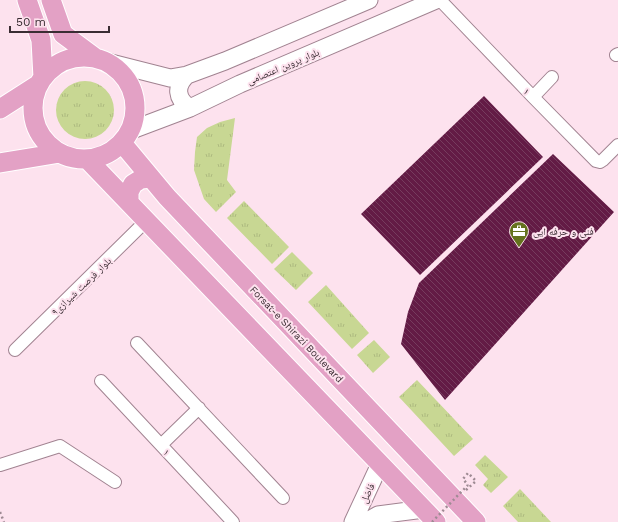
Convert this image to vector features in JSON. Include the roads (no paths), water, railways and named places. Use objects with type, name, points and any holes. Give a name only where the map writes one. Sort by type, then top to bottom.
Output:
[{"type":"main road","points":[[27,0],[41,40],[41,81]]},
{"type":"main road","points":[[51,0],[63,34],[120,71],[130,83],[135,98],[135,114],[126,137],[114,150],[96,158],[73,158],[60,153],[41,135],[33,110],[34,97],[46,73],[56,65],[68,59],[81,56],[101,59]]},
{"type":"main road","points":[[0,109],[41,81]]},
{"type":"main road","name":"Forsat-e Shirazi Boulevard","points":[[126,137],[151,178],[167,197],[476,522]]},
{"type":"main road","points":[[0,163],[60,153]]},
{"type":"main road","points":[[86,159],[436,522]]},
{"type":"main road","points":[[129,202],[128,192],[133,184],[142,179],[151,178]]},
{"type":"street","points":[[101,59],[170,78],[187,75],[225,62],[369,0]]},
{"type":"street","name":"بلوار پروین اعتصامی","points":[[126,137],[240,84],[436,0]]},
{"type":"street","name":"۱","points":[[440,0],[596,161],[600,162],[603,160],[618,145]]},
{"type":"street","points":[[187,75],[182,80],[179,92],[181,99],[190,108]]},
{"type":"street","points":[[533,97],[552,77]]},
{"type":"street","name":"۹بلوار فرصت شیرازی","points":[[15,350],[146,221]]},
{"type":"street","points":[[138,343],[283,498]]},
{"type":"street","name":"۱","points":[[101,381],[233,522]]},
{"type":"street","points":[[161,445],[199,408]]},
{"type":"street","points":[[0,465],[60,446],[115,482]]},
{"type":"street","name":"فاضل","points":[[352,522],[380,464]]},
{"type":"street","name":"فاضل","points":[[366,522],[378,515],[428,515]]},
{"type":"place","name":"فنی و حرفه ایی","points":[[519,248]]}]
